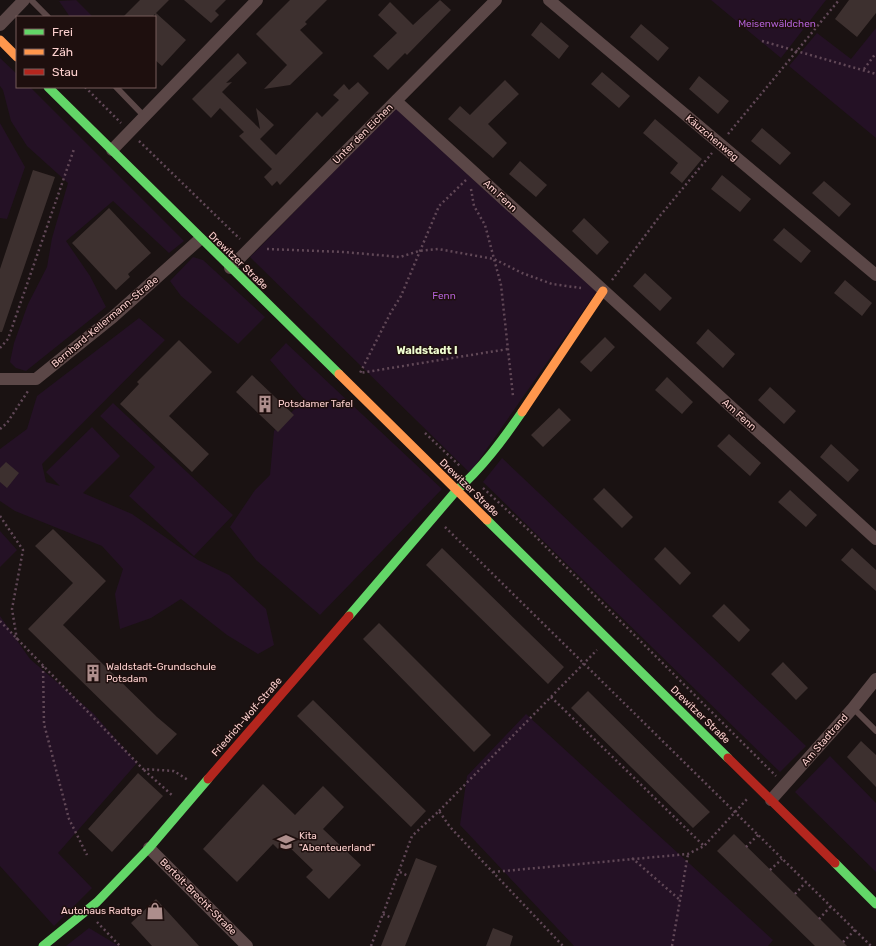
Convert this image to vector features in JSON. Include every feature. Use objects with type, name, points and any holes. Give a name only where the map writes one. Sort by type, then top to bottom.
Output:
[{"type":"street","points":[[0,26],[24,0]]},
{"type":"street","points":[[112,150],[257,0]]},
{"type":"street","name":"Unter den Eichen","points":[[230,268],[496,0]]},
{"type":"street","name":"Käuzchenweg","points":[[549,0],[876,275]]},
{"type":"street","points":[[0,40],[16,56]]},
{"type":"street","name":"Drewitzer Straße","points":[[49,88],[200,239],[876,904]]},
{"type":"street","name":"Am Fenn","points":[[396,101],[876,539]]},
{"type":"street","name":"Bernhard-Kellermann-Straße","points":[[36,380],[113,317],[200,239]]},
{"type":"street","points":[[456,491],[472,477],[498,447],[603,291]]},
{"type":"street","points":[[0,380],[36,380]]},
{"type":"street","name":"Friedrich-Wolf-Straße","points":[[43,946],[97,902],[149,848],[456,491]]},
{"type":"street","name":"Am Stadtrand","points":[[771,800],[853,708],[876,678]]},
{"type":"street","name":"Bertolt-Brecht-Straße","points":[[149,848],[247,946]]},
{"type":"lane","points":[[31,0],[47,16]]},
{"type":"lane","points":[[117,88],[144,116]]},
{"type":"lane","points":[[853,708],[876,731]]},
{"type":"path","points":[[762,41],[864,69],[876,74]]},
{"type":"path","points":[[864,69],[876,53]]},
{"type":"path","points":[[86,88],[250,249],[344,252],[400,257],[419,251],[438,249],[494,259],[522,273],[552,284],[603,291]]},
{"type":"path","points":[[0,348],[8,339],[74,149]]},
{"type":"path","points":[[360,373],[391,312],[401,296],[439,206],[474,172]]},
{"type":"path","points":[[474,172],[471,181],[474,206],[485,225],[500,284],[513,400]]},
{"type":"path","points":[[360,373],[508,349]]},
{"type":"path","points":[[354,368],[366,378]]},
{"type":"path","points":[[0,430],[7,423],[36,380]]},
{"type":"path","points":[[421,430],[534,535],[785,785]]},
{"type":"path","points":[[0,516],[22,550],[12,610],[17,641]]},
{"type":"path","points":[[434,516],[871,946]]},
{"type":"path","points":[[1,623],[143,769],[185,807]]},
{"type":"path","points":[[370,946],[400,872],[412,836],[439,811],[607,639]]},
{"type":"path","points":[[43,666],[44,724],[69,819],[87,855]]},
{"type":"path","points":[[551,696],[704,846]]},
{"type":"path","points":[[143,769],[174,771],[187,778],[199,790]]},
{"type":"path","points":[[493,872],[688,854],[704,846],[758,788]]},
{"type":"path","points":[[439,811],[450,827],[563,946]]},
{"type":"path","points":[[746,847],[758,835]]},
{"type":"path","points":[[672,946],[688,854]]},
{"type":"path","points":[[632,858],[680,900]]},
{"type":"path","points":[[770,870],[782,859]]},
{"type":"path","points":[[400,872],[408,876]]},
{"type":"path","points":[[795,894],[806,882]]},
{"type":"path","points":[[819,919],[831,906]]},
{"type":"path","points":[[86,911],[120,946]]},
{"type":"path","points":[[383,914],[392,918]]},
{"type":"path","points":[[843,942],[855,930]]},
{"type":"green space","points":[[76,0],[92,16],[69,16],[59,1]]},
{"type":"green space","name":"Meisenwäldchen","points":[[711,0],[826,0],[781,58]]},
{"type":"green space","name":"Meisenwäldchen","points":[[876,28],[876,138],[789,66],[817,33],[851,59]]},
{"type":"green space","points":[[0,58],[16,73],[16,88],[31,88],[184,241],[169,253],[113,201],[66,241],[90,276],[106,307],[26,371],[16,368],[10,362],[14,343],[28,304],[47,267],[52,238],[68,183],[27,146],[11,121],[3,90],[0,86]]},
{"type":"green space","name":"Fenn","points":[[396,108],[597,291],[470,473],[250,257]]},
{"type":"green space","points":[[0,123],[25,167],[7,219],[0,218]]},
{"type":"green space","points":[[193,257],[203,260],[265,317],[238,344],[181,296],[170,281]]},
{"type":"green space","points":[[139,318],[165,340],[42,464],[46,482],[60,486],[46,472],[92,427],[120,456],[83,493],[132,514],[198,560],[229,575],[266,609],[274,645],[258,654],[227,635],[181,599],[151,618],[120,629],[115,594],[123,569],[102,546],[15,511],[0,501],[0,449],[27,429],[37,396]]},
{"type":"green space","points":[[286,343],[442,489],[320,615],[256,560],[230,527],[255,490],[270,475],[274,431],[304,399],[270,360]]},
{"type":"green space","points":[[113,403],[233,515],[194,556],[129,496],[155,467],[100,416]]},
{"type":"green space","points":[[502,458],[806,746],[780,772],[483,482]]},
{"type":"green space","points":[[0,531],[17,550],[0,567]]},
{"type":"green space","points":[[0,616],[30,659],[93,713],[137,763],[58,853],[92,888],[54,926],[0,866]]},
{"type":"green space","points":[[526,714],[773,940],[768,946],[574,946],[460,825],[467,776]]},
{"type":"green space","points":[[830,756],[876,803],[876,872],[795,792]]},
{"type":"green space","points":[[89,928],[119,946],[66,946]]},
{"type":"building","points":[[140,0],[169,0],[156,13],[186,40],[162,66],[156,61],[155,14],[153,16],[124,16]]},
{"type":"building","points":[[184,0],[226,0],[215,11],[219,15],[211,23]]},
{"type":"building","points":[[290,0],[327,0],[305,22],[307,24],[300,30],[323,53],[290,85],[264,89],[287,65],[256,34]]},
{"type":"building","points":[[440,0],[451,10],[407,55],[405,53],[388,70],[373,56],[397,33],[378,15],[390,2],[413,25]]},
{"type":"building","points":[[849,0],[876,0],[876,13],[857,37],[835,19]]},
{"type":"building","points":[[541,22],[569,46],[559,59],[531,35]]},
{"type":"building","points":[[641,24],[669,48],[658,61],[630,37]]},
{"type":"building","points":[[238,53],[247,63],[226,83],[232,82],[222,92],[260,129],[256,108],[274,125],[260,139],[276,155],[317,112],[322,117],[339,100],[333,95],[344,84],[349,90],[358,82],[369,93],[280,185],[277,181],[272,186],[264,177],[272,169],[239,136],[244,132],[220,108],[211,118],[192,99]]},
{"type":"building","points":[[602,72],[630,96],[619,108],[591,84]]},
{"type":"building","points":[[699,76],[729,101],[718,114],[689,89]]},
{"type":"building","points":[[505,80],[519,94],[488,124],[507,143],[493,158],[448,119],[460,106],[470,115]]},
{"type":"building","points":[[655,119],[702,159],[682,183],[670,173],[678,163],[643,133]]},
{"type":"building","points":[[762,128],[791,153],[780,165],[751,141]]},
{"type":"building","points":[[520,161],[547,185],[536,197],[509,174]]},
{"type":"building","points":[[33,170],[55,177],[2,332],[0,332],[0,269]]},
{"type":"building","points":[[722,175],[751,199],[740,212],[711,189]]},
{"type":"building","points":[[824,181],[851,204],[839,217],[812,193]]},
{"type":"building","points":[[109,208],[151,253],[128,274],[130,277],[116,290],[72,243]]},
{"type":"building","points":[[584,218],[609,242],[597,255],[572,231]]},
{"type":"building","points":[[784,228],[811,251],[801,263],[773,240]]},
{"type":"building","points":[[645,273],[672,298],[660,311],[633,286]]},
{"type":"building","points":[[845,280],[872,303],[862,316],[834,293]]},
{"type":"building","points":[[708,329],[735,354],[723,368],[696,343]]},
{"type":"building","points":[[605,337],[615,347],[591,372],[580,362]]},
{"type":"building","points":[[179,340],[212,372],[169,416],[209,454],[192,472],[120,404],[139,384],[137,382]]},
{"type":"building","name":"Potsdamer Tafel","points":[[252,375],[294,415],[278,432],[236,392]]},
{"type":"building","points":[[667,377],[693,402],[682,414],[655,390]]},
{"type":"building","points":[[770,387],[796,411],[784,424],[758,400]]},
{"type":"building","points":[[559,408],[571,420],[543,447],[531,435]]},
{"type":"building","points":[[729,434],[761,463],[750,476],[717,446]]},
{"type":"building","points":[[831,444],[859,470],[848,482],[820,457]]},
{"type":"building","points":[[6,462],[19,473],[7,488],[0,482],[0,468]]},
{"type":"building","points":[[604,488],[633,517],[622,528],[593,499]]},
{"type":"building","points":[[790,490],[817,515],[806,527],[778,502]]},
{"type":"building","name":"Waldstadt-Grundschule Potsdam","points":[[53,529],[106,581],[63,625],[157,717],[177,734],[157,755],[28,629],[73,583],[35,546]]},
{"type":"building","points":[[665,547],[691,573],[680,585],[654,559]]},
{"type":"building","points":[[442,548],[564,667],[548,684],[426,565]]},
{"type":"building","points":[[852,548],[876,570],[876,591],[841,560]]},
{"type":"building","points":[[724,604],[750,630],[739,642],[712,616]]},
{"type":"building","points":[[379,623],[491,735],[474,752],[363,639]]},
{"type":"building","points":[[783,662],[808,688],[796,700],[771,674]]},
{"type":"building","points":[[588,691],[710,812],[693,828],[571,708]]},
{"type":"building","points":[[313,700],[426,811],[411,827],[297,716]]},
{"type":"building","points":[[861,741],[876,755],[876,787],[847,757]]},
{"type":"building","points":[[138,773],[163,796],[112,852],[88,829]]},
{"type":"building","points":[[263,784],[295,815],[323,786],[344,807],[323,829],[361,865],[329,899],[306,877],[313,870],[284,842],[278,849],[273,844],[237,882],[203,849]]},
{"type":"building","points":[[734,834],[847,946],[815,946],[717,851]]},
{"type":"building","points":[[416,858],[437,866],[405,946],[381,946]]},
{"type":"building","name":"Autohaus Radtge","points":[[156,899],[199,946],[152,946],[131,923]]},
{"type":"building","points":[[493,928],[513,936],[510,946],[486,946]]},
{"type":"traffic: fast","points":[[49,88],[339,374]]},
{"type":"traffic: fast","points":[[349,616],[456,491],[483,464],[522,412]]},
{"type":"traffic: fast","points":[[487,520],[728,758]]},
{"type":"traffic: fast","points":[[43,946],[97,902],[149,848],[208,779]]},
{"type":"traffic: fast","points":[[835,863],[876,904]]},
{"type":"traffic: slow","points":[[0,40],[16,56]]},
{"type":"traffic: slow","points":[[522,412],[603,291]]},
{"type":"traffic: slow","points":[[339,374],[487,520]]},
{"type":"traffic: jam","points":[[208,779],[349,616]]},
{"type":"traffic: jam","points":[[728,758],[835,863]]},
{"type":"place","name":"Potsdamer Tafel","points":[[265,404]]},
{"type":"place","name":"Waldstadt-Grundschule Potsdam","points":[[93,673]]},
{"type":"place","name":"Kita \"Abenteuerland\"","points":[[286,842]]},
{"type":"place","name":"Autohaus Radtge","points":[[155,911]]},
{"type":"district","name":"Waldstadt I","points":[[427,350]]}]
